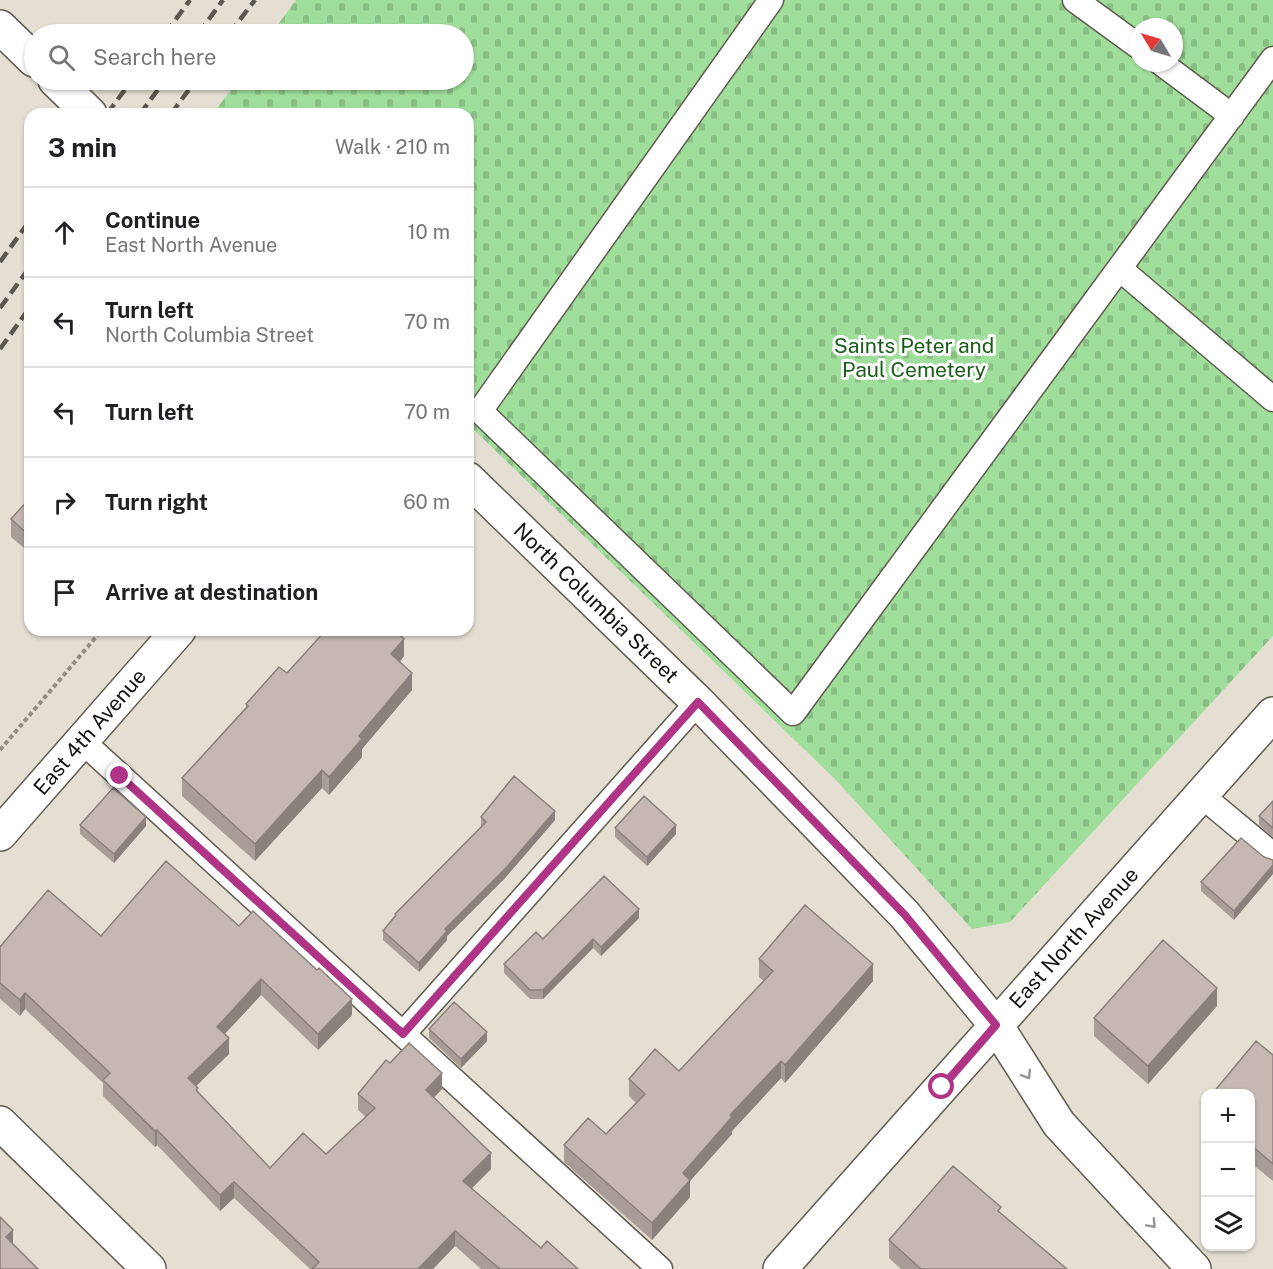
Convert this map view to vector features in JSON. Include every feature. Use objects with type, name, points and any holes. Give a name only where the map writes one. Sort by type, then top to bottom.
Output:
[{"type":"street","points":[[0,27],[24,50]]},
{"type":"street","points":[[65,90],[84,108]]},
{"type":"street","name":"North Columbia Street","points":[[474,485],[698,702],[904,914],[996,1025],[1059,1124],[1194,1269]]},
{"type":"street","name":"East 4th Avenue","points":[[0,834],[174,636]]},
{"type":"street","name":"East North Avenue","points":[[780,1269],[1273,714]]},
{"type":"street","points":[[0,1123],[149,1269]]},
{"type":"lane","points":[[771,0],[480,411],[793,713],[1273,59]]},
{"type":"lane","points":[[1075,0],[1129,39]]},
{"type":"lane","points":[[1173,72],[1232,116]]},
{"type":"lane","points":[[1120,268],[1273,399]]},
{"type":"lane","points":[[403,1034],[698,702]]},
{"type":"lane","points":[[82,741],[660,1269]]},
{"type":"lane","points":[[1201,795],[1273,855]]},
{"type":"path","points":[[0,750],[97,636]]},
{"type":"green space","name":"Saints Peter and Paul Cemetery","points":[[296,0],[1273,0],[1273,636],[1010,922],[972,929],[835,779],[474,430],[474,108],[217,108],[231,90],[474,90],[474,24],[278,24]]},
{"type":"building","points":[[24,505],[24,531],[11,519]]},
{"type":"building","points":[[321,636],[401,636],[404,639],[391,654],[412,673],[359,736],[362,739],[329,777],[322,770],[255,844],[182,778],[248,706],[246,704],[279,667],[287,673]]},
{"type":"building","points":[[514,776],[555,811],[505,869],[445,929],[447,931],[419,963],[383,931],[395,914],[486,822],[481,817]]},
{"type":"building","points":[[113,788],[146,817],[114,854],[80,825]]},
{"type":"building","points":[[644,796],[676,825],[647,857],[615,828]]},
{"type":"building","points":[[1273,801],[1273,828],[1259,816]]},
{"type":"building","points":[[1241,838],[1264,857],[1273,860],[1273,865],[1234,911],[1201,882]]},
{"type":"building","points":[[166,861],[239,926],[253,911],[352,999],[318,1034],[261,979],[217,1027],[229,1038],[188,1078],[198,1088],[196,1090],[270,1168],[303,1133],[326,1154],[375,1108],[358,1094],[386,1060],[390,1063],[409,1043],[442,1073],[426,1090],[491,1153],[463,1181],[541,1248],[547,1241],[578,1269],[500,1269],[455,1231],[418,1269],[312,1269],[319,1262],[234,1182],[220,1195],[157,1130],[155,1131],[103,1080],[110,1073],[25,993],[20,1000],[0,983],[0,947],[48,890],[101,936]]},
{"type":"building","points":[[604,876],[639,909],[601,947],[593,939],[543,990],[530,990],[504,964],[536,932],[543,939]]},
{"type":"building","points":[[805,905],[873,964],[785,1065],[781,1061],[730,1115],[732,1117],[683,1173],[690,1180],[652,1223],[564,1145],[588,1118],[606,1134],[645,1094],[629,1079],[655,1049],[679,1071],[773,971],[759,959]]},
{"type":"building","points":[[1163,940],[1217,988],[1148,1066],[1094,1018]]},
{"type":"building","points":[[454,1002],[487,1032],[461,1059],[429,1029]]},
{"type":"building","points":[[1256,1041],[1273,1055],[1273,1164],[1255,1148],[1255,1089],[1216,1089]]},
{"type":"building","points":[[953,1166],[1001,1207],[998,1211],[1067,1269],[921,1269],[889,1240]]},
{"type":"building","points":[[0,1217],[13,1230],[6,1237],[38,1269],[0,1269]]},
{"type":"railway","points":[[172,24],[190,0]]},
{"type":"railway","points":[[205,24],[223,0]]},
{"type":"railway","points":[[237,24],[255,0]]},
{"type":"railway","points":[[111,108],[125,90]]},
{"type":"railway","points":[[144,108],[158,90]]},
{"type":"railway","points":[[175,108],[189,90]]},
{"type":"railway","points":[[0,262],[24,228]]},
{"type":"railway","points":[[0,308],[24,275]]},
{"type":"railway","points":[[0,349],[24,315]]},
{"type":"route","points":[[120,776],[403,1034],[698,702],[904,914],[996,1025],[942,1087]]}]
